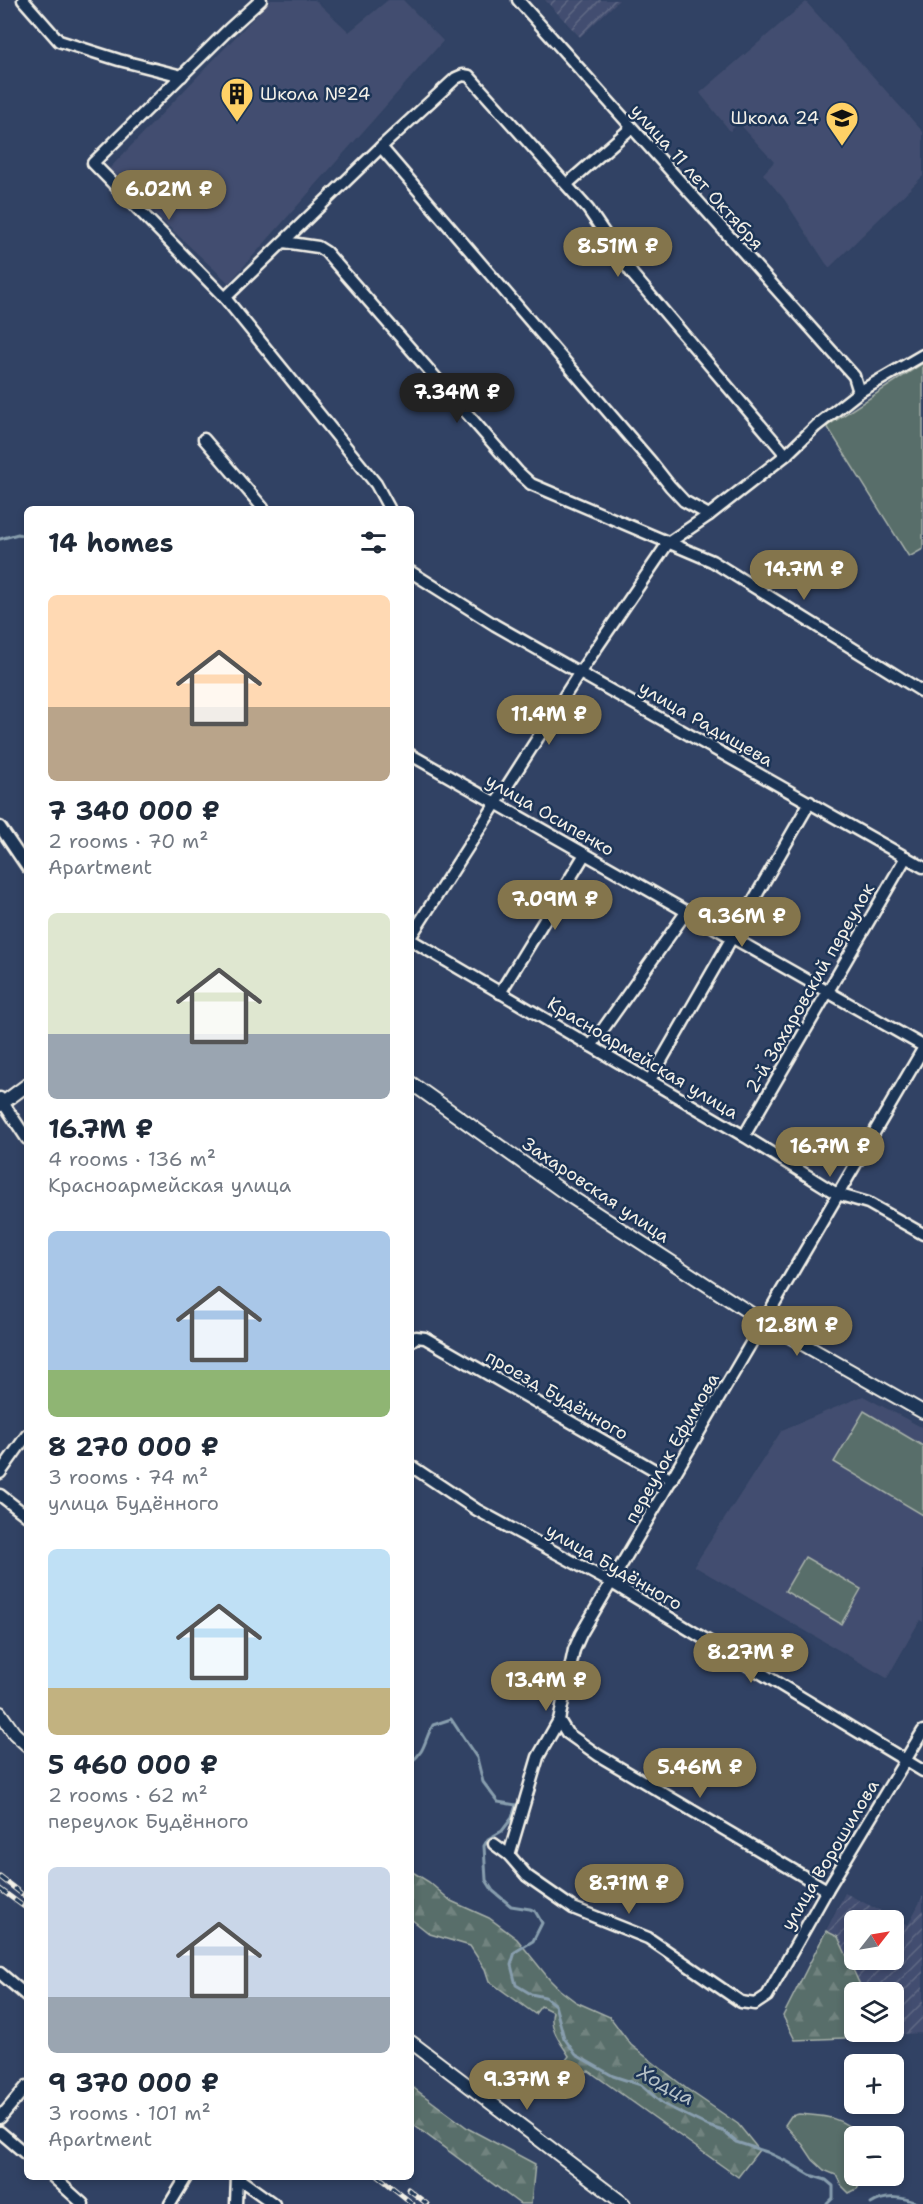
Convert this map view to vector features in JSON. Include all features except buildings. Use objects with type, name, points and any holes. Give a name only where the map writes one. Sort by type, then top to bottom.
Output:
[{"type":"street","points":[[23,0],[59,41],[182,76]]},
{"type":"street","points":[[261,0],[93,163],[225,298],[376,484],[388,506]]},
{"type":"street","name":"улица 11 лет Октября","points":[[518,0],[854,376],[859,392]]},
{"type":"street","points":[[225,298],[456,78],[463,75],[469,76],[567,184],[599,224],[633,275],[786,455]]},
{"type":"street","points":[[567,184],[631,128]]},
{"type":"street","points":[[381,147],[670,486],[684,501],[709,515]]},
{"type":"street","points":[[284,242],[318,248],[326,252],[531,484],[712,561],[923,692]]},
{"type":"street","points":[[414,933],[495,802],[668,543],[709,515],[786,455],[816,426],[859,392],[923,355]]},
{"type":"street","points":[[204,439],[261,506]]},
{"type":"street","name":"улица Радищева","points":[[414,574],[495,625],[923,867]]},
{"type":"street","name":"улица Осипенко","points":[[414,757],[923,1047]]},
{"type":"street","points":[[650,1080],[810,802]]},
{"type":"street","points":[[0,827],[24,863]]},
{"type":"street","points":[[501,993],[585,854]]},
{"type":"street","name":"2-й Захаровский переулок","points":[[744,1136],[906,857]]},
{"type":"street","points":[[591,1046],[687,911]]},
{"type":"street","name":"Красноармейская улица","points":[[414,940],[744,1136],[837,1194],[868,1203],[923,1234]]},
{"type":"street","name":"переулок Ефимова","points":[[509,1855],[538,1757],[559,1720],[574,1650],[581,1634],[923,1047]]},
{"type":"street","name":"Захаровская улица","points":[[414,1085],[567,1195],[764,1322],[923,1412]]},
{"type":"street","points":[[24,1086],[1,1102],[24,1135]]},
{"type":"street","name":"проезд Будённого","points":[[414,1339],[425,1338],[672,1480]]},
{"type":"street","points":[[0,1473],[24,1439]]},
{"type":"street","name":"улица Будённого","points":[[414,1468],[477,1510],[612,1583],[923,1771]]},
{"type":"street","points":[[0,1495],[24,1514]]},
{"type":"street","points":[[0,1713],[14,1733],[24,1742]]},
{"type":"street","points":[[559,1720],[567,1733],[598,1755],[827,1890]]},
{"type":"street","name":"улица Ворошилова","points":[[509,1855],[527,1876],[573,1908],[648,1938],[741,2002],[755,2004],[766,1996],[923,1731]]},
{"type":"street","points":[[494,1844],[509,1855]]},
{"type":"street","points":[[0,1974],[24,1994]]},
{"type":"street","points":[[414,2044],[624,2204]]},
{"type":"street","points":[[0,2118],[24,2090]]},
{"type":"street","points":[[0,2132],[24,2152]]},
{"type":"street","points":[[56,2180],[83,2204]]},
{"type":"street","points":[[170,2204],[185,2180]]},
{"type":"street","points":[[236,2180],[236,2204]]},
{"type":"street","points":[[240,2180],[274,2204]]},
{"type":"shaded area","points":[[271,0],[315,0],[349,32],[388,0],[403,0],[443,41],[229,283],[108,170]]},
{"type":"shaded area","points":[[545,0],[619,0],[580,37]]},
{"type":"shaded area","name":"Школа 24","points":[[806,2],[923,132],[923,176],[829,268],[784,199],[763,174],[774,162],[739,123],[730,131],[700,93]]},
{"type":"shaded area","points":[[863,1396],[923,1428],[923,1622],[920,1620],[887,1678],[694,1566],[782,1430]]},
{"type":"shaded area","points":[[845,1893],[878,1910],[844,1910],[844,1970],[904,1970],[904,1923],[908,1925],[923,1896],[923,2033],[904,2034],[904,1982],[844,1982],[844,2037],[795,2040],[783,2016]]},
{"type":"green space","points":[[923,363],[923,549],[909,557],[827,426]]},
{"type":"green space","points":[[864,1411],[923,1446],[923,1515],[834,1462]]},
{"type":"green space","points":[[805,1557],[861,1589],[841,1624],[785,1591]]},
{"type":"green space","points":[[414,1873],[451,1901],[489,1918],[517,1939],[560,1990],[576,2002],[610,2017],[631,2045],[687,2089],[738,2124],[759,2150],[738,2177],[589,2071],[579,2072],[567,2078],[558,2071],[569,2056],[554,2030],[553,2012],[541,2006],[535,2014],[489,1981],[485,1969],[470,1946],[430,1934],[414,1921]]},
{"type":"green space","points":[[826,1931],[838,1937],[844,1950],[844,1970],[853,1970],[859,1982],[844,1982],[844,2038],[795,2040],[783,2016]]},
{"type":"green space","points":[[414,2088],[469,2129],[535,2164],[531,2204],[520,2204],[414,2125]]},
{"type":"green space","points":[[799,2114],[818,2116],[833,2119],[848,2126],[844,2126],[844,2186],[859,2186],[857,2189],[849,2193],[841,2185],[836,2175],[824,2170],[813,2160],[785,2125],[791,2116]]},
{"type":"waterway","name":"Ходца","points":[[0,539],[18,534],[24,536]]},
{"type":"waterway","name":"Ходца","points":[[414,1760],[422,1749],[433,1725],[451,1719],[477,1758],[483,1782],[498,1802],[516,1805],[512,1818],[502,1831],[488,1839],[484,1846],[486,1880],[493,1891],[511,1906],[535,1911],[542,1923],[533,1941],[515,1952],[511,1965],[516,1985],[531,1994],[545,1997],[555,2005],[564,2038],[576,2055],[613,2076],[641,2085],[663,2104],[723,2131],[736,2142],[767,2152],[810,2175],[826,2180],[833,2186],[833,2198],[827,2204]]},
{"type":"waterway","name":"Ходца","points":[[871,2204],[889,2198],[920,2204]]},
{"type":"railway","points":[[0,1877],[24,1896]]},
{"type":"railway","points":[[0,1889],[24,1907]]},
{"type":"railway","points":[[383,2180],[413,2204]]},
{"type":"railway","points":[[408,2189],[427,2204]]},
{"type":"place","name":"Школа №24","points":[[237,123]]},
{"type":"place","name":"Школа 24","points":[[842,147]]}]
